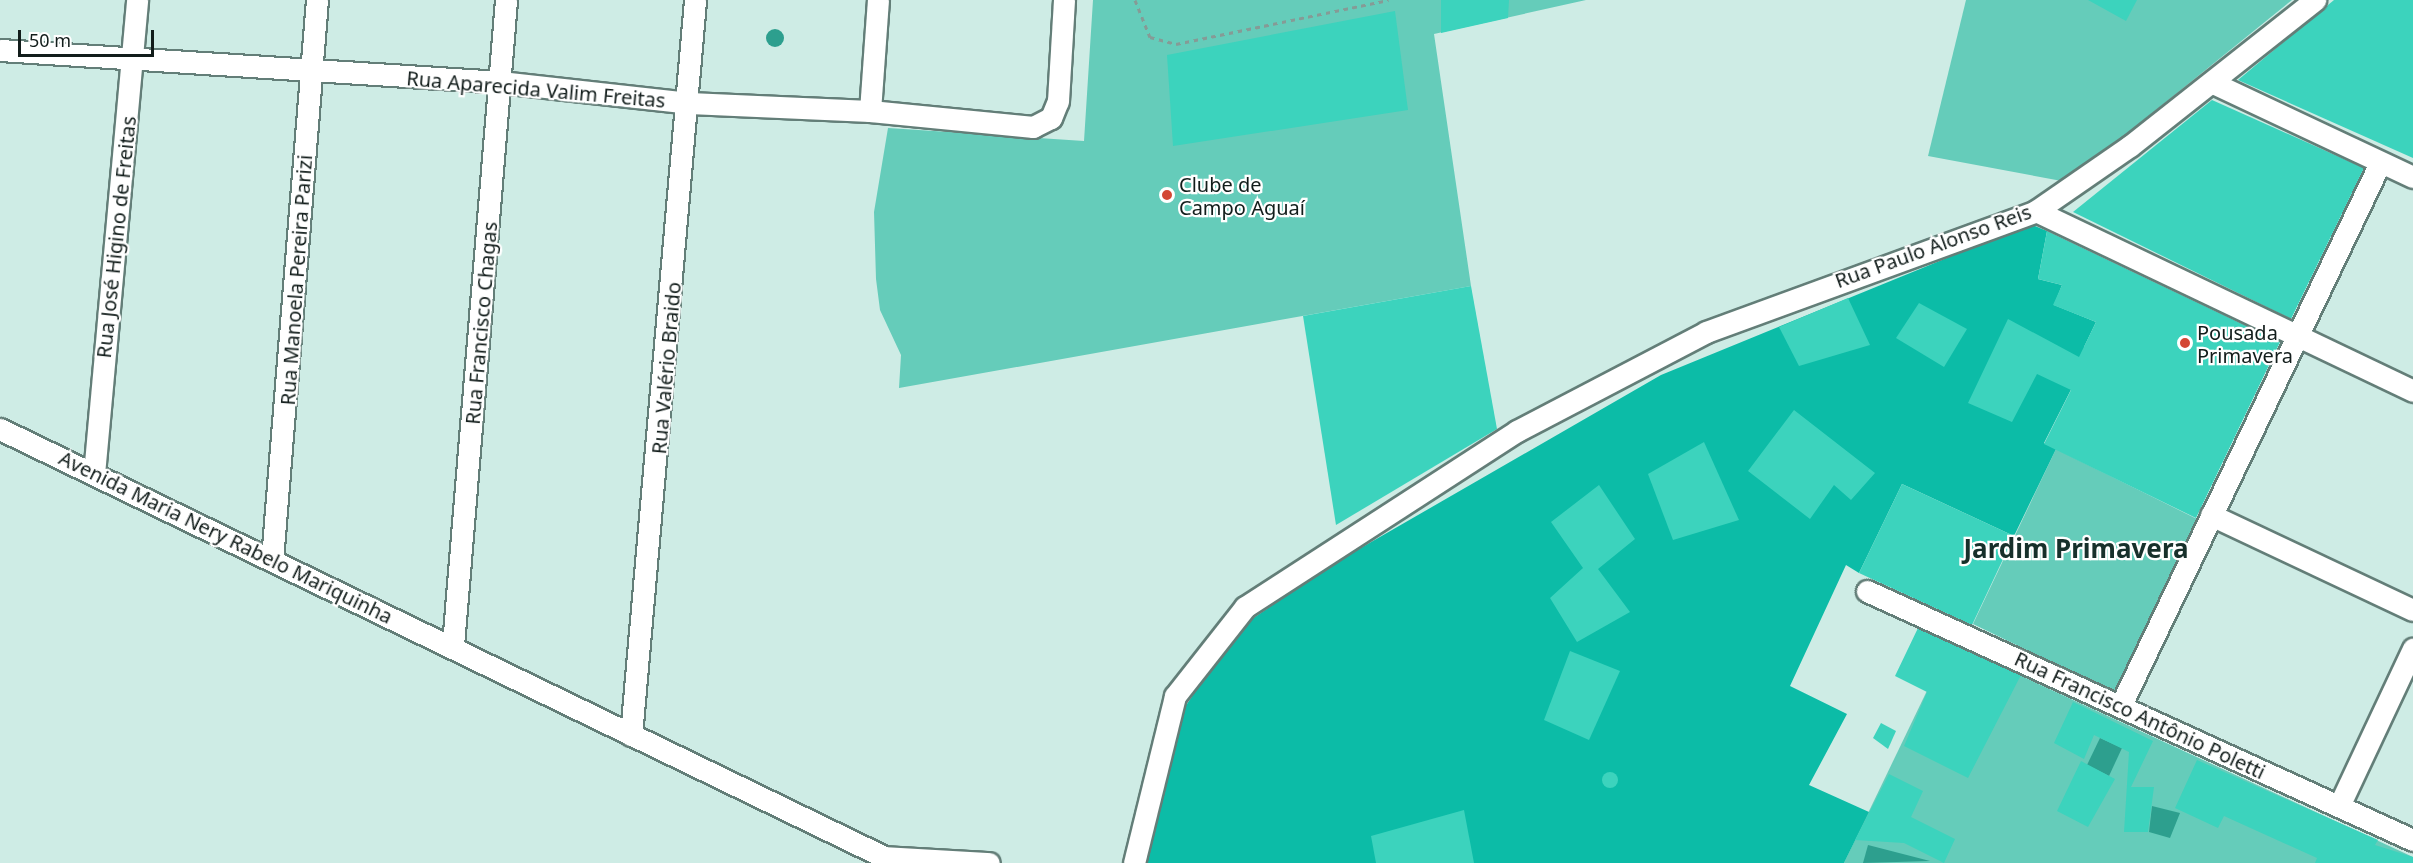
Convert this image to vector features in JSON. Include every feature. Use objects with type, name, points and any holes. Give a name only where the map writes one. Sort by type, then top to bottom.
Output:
[{"type":"street","name":"Rua José Higino de Freitas","points":[[94,474],[134,58],[137,0]]},
{"type":"street","name":"Rua Manoela Pereira Parizi","points":[[272,560],[317,0]]},
{"type":"street","name":"Rua Francisco Chagas","points":[[453,645],[506,0]]},
{"type":"street","name":"Rua Valério Braido","points":[[631,735],[688,103],[695,0]]},
{"type":"street","points":[[870,111],[878,0]]},
{"type":"street","name":"Rua Aparecida Valim Freitas","points":[[0,50],[500,82],[688,103],[870,111],[1033,127],[1051,118],[1058,100],[1064,0]]},
{"type":"street","name":"Rua Paulo Alonso Reis","points":[[1134,863],[1175,696],[1245,607],[1516,431],[1706,332],[2036,211],[2214,83],[2315,0]]},
{"type":"street","points":[[2214,83],[2413,177]]},
{"type":"street","points":[[2121,705],[2380,163]]},
{"type":"street","points":[[2036,211],[2413,391]]},
{"type":"street","name":"Avenida Maria Nery Rabelo Mariquinha","points":[[0,429],[453,645],[886,860]]},
{"type":"street","points":[[2211,515],[2413,610]]},
{"type":"street","name":"Rua Francisco Antônio Poletti","points":[[1867,591],[2413,840]]},
{"type":"street","points":[[2339,806],[2413,649]]},
{"type":"street","points":[[886,860],[989,863]]},
{"type":"path","points":[[1135,0],[1150,37],[1176,44],[1388,0]]},
{"type":"shaded area","name":"Clube de Campo Aguaí","points":[[1093,0],[1586,0],[1434,34],[1471,286],[899,388],[901,355],[880,310],[876,279],[874,212],[888,128],[1084,141]]},
{"type":"shaded area","points":[[1966,0],[2292,0],[2067,182],[1928,156]]},
{"type":"shaded area","points":[[775,29],[781,32],[784,38],[781,44],[775,47],[769,44],[766,38],[769,32]]},
{"type":"shaded area","points":[[2030,224],[2047,231],[2038,279],[2062,285],[2054,305],[2096,322],[2084,347],[2091,350],[2044,443],[2056,449],[2014,536],[1902,484],[1859,573],[1846,565],[1790,686],[1847,714],[1809,785],[1869,812],[1844,863],[1141,863],[1181,713],[1218,657],[1252,619],[1333,564],[1661,375]]},
{"type":"shaded area","points":[[2056,449],[2199,520],[2116,693],[1973,624]]},
{"type":"shaded area","points":[[1950,643],[2413,857],[2413,863],[1844,863]]},
{"type":"shaded area","points":[[2100,738],[2122,748],[2109,776],[2087,765]]},
{"type":"shaded area","points":[[2152,806],[2180,813],[2170,838],[2149,832]]},
{"type":"shaded area","points":[[1868,845],[1930,861],[1863,863]]},
{"type":"building","points":[[1441,0],[1509,0],[1508,18],[1441,33]]},
{"type":"building","points":[[2088,0],[2137,0],[2126,21]]},
{"type":"building","points":[[2334,0],[2413,0],[2413,158],[2238,80]]},
{"type":"building","points":[[1395,11],[1408,110],[1173,146],[1167,55]]},
{"type":"building","points":[[2212,100],[2364,168],[2291,319],[2073,212]]},
{"type":"building","points":[[2047,231],[2280,342],[2196,518],[2044,444],[2071,390],[2037,374],[2012,422],[1968,403],[2008,319],[2079,357],[2096,322],[2053,305],[2062,285],[2038,279]]},
{"type":"building","points":[[1471,286],[1497,429],[1336,525],[1303,316]]},
{"type":"building","points":[[1848,298],[1870,345],[1799,366],[1779,327]]},
{"type":"building","points":[[1919,303],[1967,329],[1944,367],[1896,338]]},
{"type":"building","points":[[1794,410],[1875,473],[1851,500],[1834,485],[1810,519],[1748,471]]},
{"type":"building","points":[[1704,442],[1739,520],[1673,540],[1648,474]]},
{"type":"building","points":[[1902,484],[2014,536],[1972,625],[1859,573]]},
{"type":"building","points":[[1599,485],[1635,539],[1598,569],[1630,612],[1577,642],[1550,598],[1583,568],[1551,522]]},
{"type":"building","points":[[1918,628],[2021,675],[1968,778],[1904,746],[1927,692],[1895,676]]},
{"type":"building","points":[[1570,651],[1620,671],[1589,740],[1544,720]]},
{"type":"building","points":[[2073,702],[2153,741],[2131,787],[2154,787],[2148,832],[2124,832],[2129,752],[2094,735],[2084,759],[2054,743]]},
{"type":"building","points":[[1881,723],[1896,731],[1888,749],[1873,738]]},
{"type":"building","points":[[2197,760],[2378,840],[2375,845],[2413,857],[2413,863],[2315,863],[2317,858],[2224,816],[2218,828],[2175,808]]},
{"type":"building","points":[[2081,761],[2115,779],[2088,827],[2057,811]]},
{"type":"building","points":[[1610,772],[1616,774],[1618,780],[1616,786],[1610,788],[1604,786],[1602,780],[1604,774]]},
{"type":"building","points":[[1889,774],[1923,791],[1911,817],[1955,839],[1944,863],[1904,843],[1855,840]]},
{"type":"building","points":[[1464,810],[1474,863],[1376,863],[1371,836]]},
{"type":"place","name":"Clube de Campo Aguaí","points":[[1167,195]]},
{"type":"place","name":"Pousada Primavera","points":[[2185,343]]},
{"type":"district","name":"Jardim Primavera","points":[[2076,549]]}]
